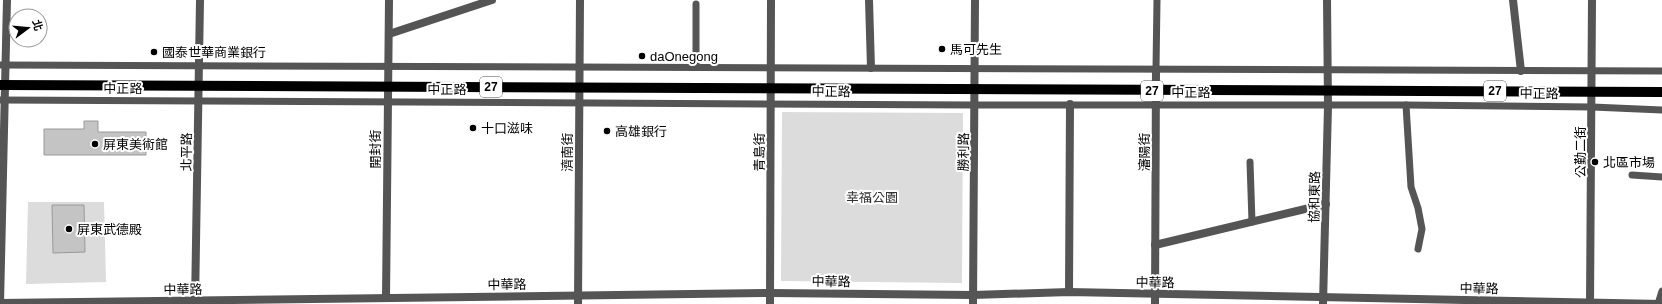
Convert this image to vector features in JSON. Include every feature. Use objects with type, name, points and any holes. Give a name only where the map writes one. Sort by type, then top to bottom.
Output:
[{"type":"main road","name":"中正路","points":[[2,85],[1662,92]]},
{"type":"street","points":[[0,304],[2,85],[7,0]]},
{"type":"street","name":"北平路","points":[[195,302],[200,0]]},
{"type":"street","name":"開封街","points":[[386,298],[389,0]]},
{"type":"street","points":[[389,34],[492,0]]},
{"type":"street","name":"濟南街","points":[[578,300],[580,0]]},
{"type":"street","name":"青島街","points":[[770,304],[771,0]]},
{"type":"street","points":[[869,0],[871,68]]},
{"type":"street","name":"勝利路","points":[[974,304],[976,105],[975,0]]},
{"type":"street","name":"協和東路","points":[[1323,300],[1328,106],[1327,0]]},
{"type":"street","points":[[1513,0],[1521,71]]},
{"type":"street","name":"公勤二街","points":[[1591,303],[1592,0]]},
{"type":"street","name":"瀋陽街","points":[[1155,304],[1156,69]]},
{"type":"street","points":[[1069,292],[1070,104]]},
{"type":"street","points":[[1155,245],[1326,204]]},
{"type":"street","name":"中華路","points":[[0,304],[386,298],[578,300],[770,293],[973,295],[1069,292],[1323,300],[1662,304]]},
{"type":"lane","name":"瀋陽街","points":[[1156,69],[1158,0]]},
{"type":"lane","points":[[696,4],[696,67]]},
{"type":"lane","name":"中正路","points":[[3,65],[1662,71]]},
{"type":"lane","name":"中正路","points":[[2,100],[976,105],[1406,105],[1592,107],[1662,110]]},
{"type":"lane","points":[[1406,105],[1411,187],[1418,208],[1422,229],[1418,249]]},
{"type":"lane","points":[[1250,162],[1252,222]]},
{"type":"lane","points":[[1632,175],[1662,177]]},
{"type":"lane","points":[[1658,304],[1662,291]]},
{"type":"green space","name":"幸福公園","points":[[782,112],[963,113],[962,283],[781,281]]},
{"type":"green space","name":"屏東武德殿","points":[[28,202],[104,202],[106,282],[26,284]]},
{"type":"building","name":"屏東美術館","points":[[84,121],[98,121],[98,132],[146,132],[146,155],[44,155],[44,129],[84,129]]},
{"type":"building","name":"屏東武德殿","points":[[52,205],[84,205],[85,252],[53,253]]},
{"type":"place","name":"馬可先生","points":[[942,49]]},
{"type":"place","name":"國泰世華商業銀行","points":[[154,52]]},
{"type":"place","name":"daOnegong","points":[[642,56]]},
{"type":"place","name":"十口滋味","points":[[473,128]]},
{"type":"place","name":"高雄銀行","points":[[607,131]]},
{"type":"place","name":"屏東美術館","points":[[95,144]]},
{"type":"place","name":"北區市場","points":[[1595,162]]},
{"type":"place","name":"屏東武德殿","points":[[69,229]]}]
